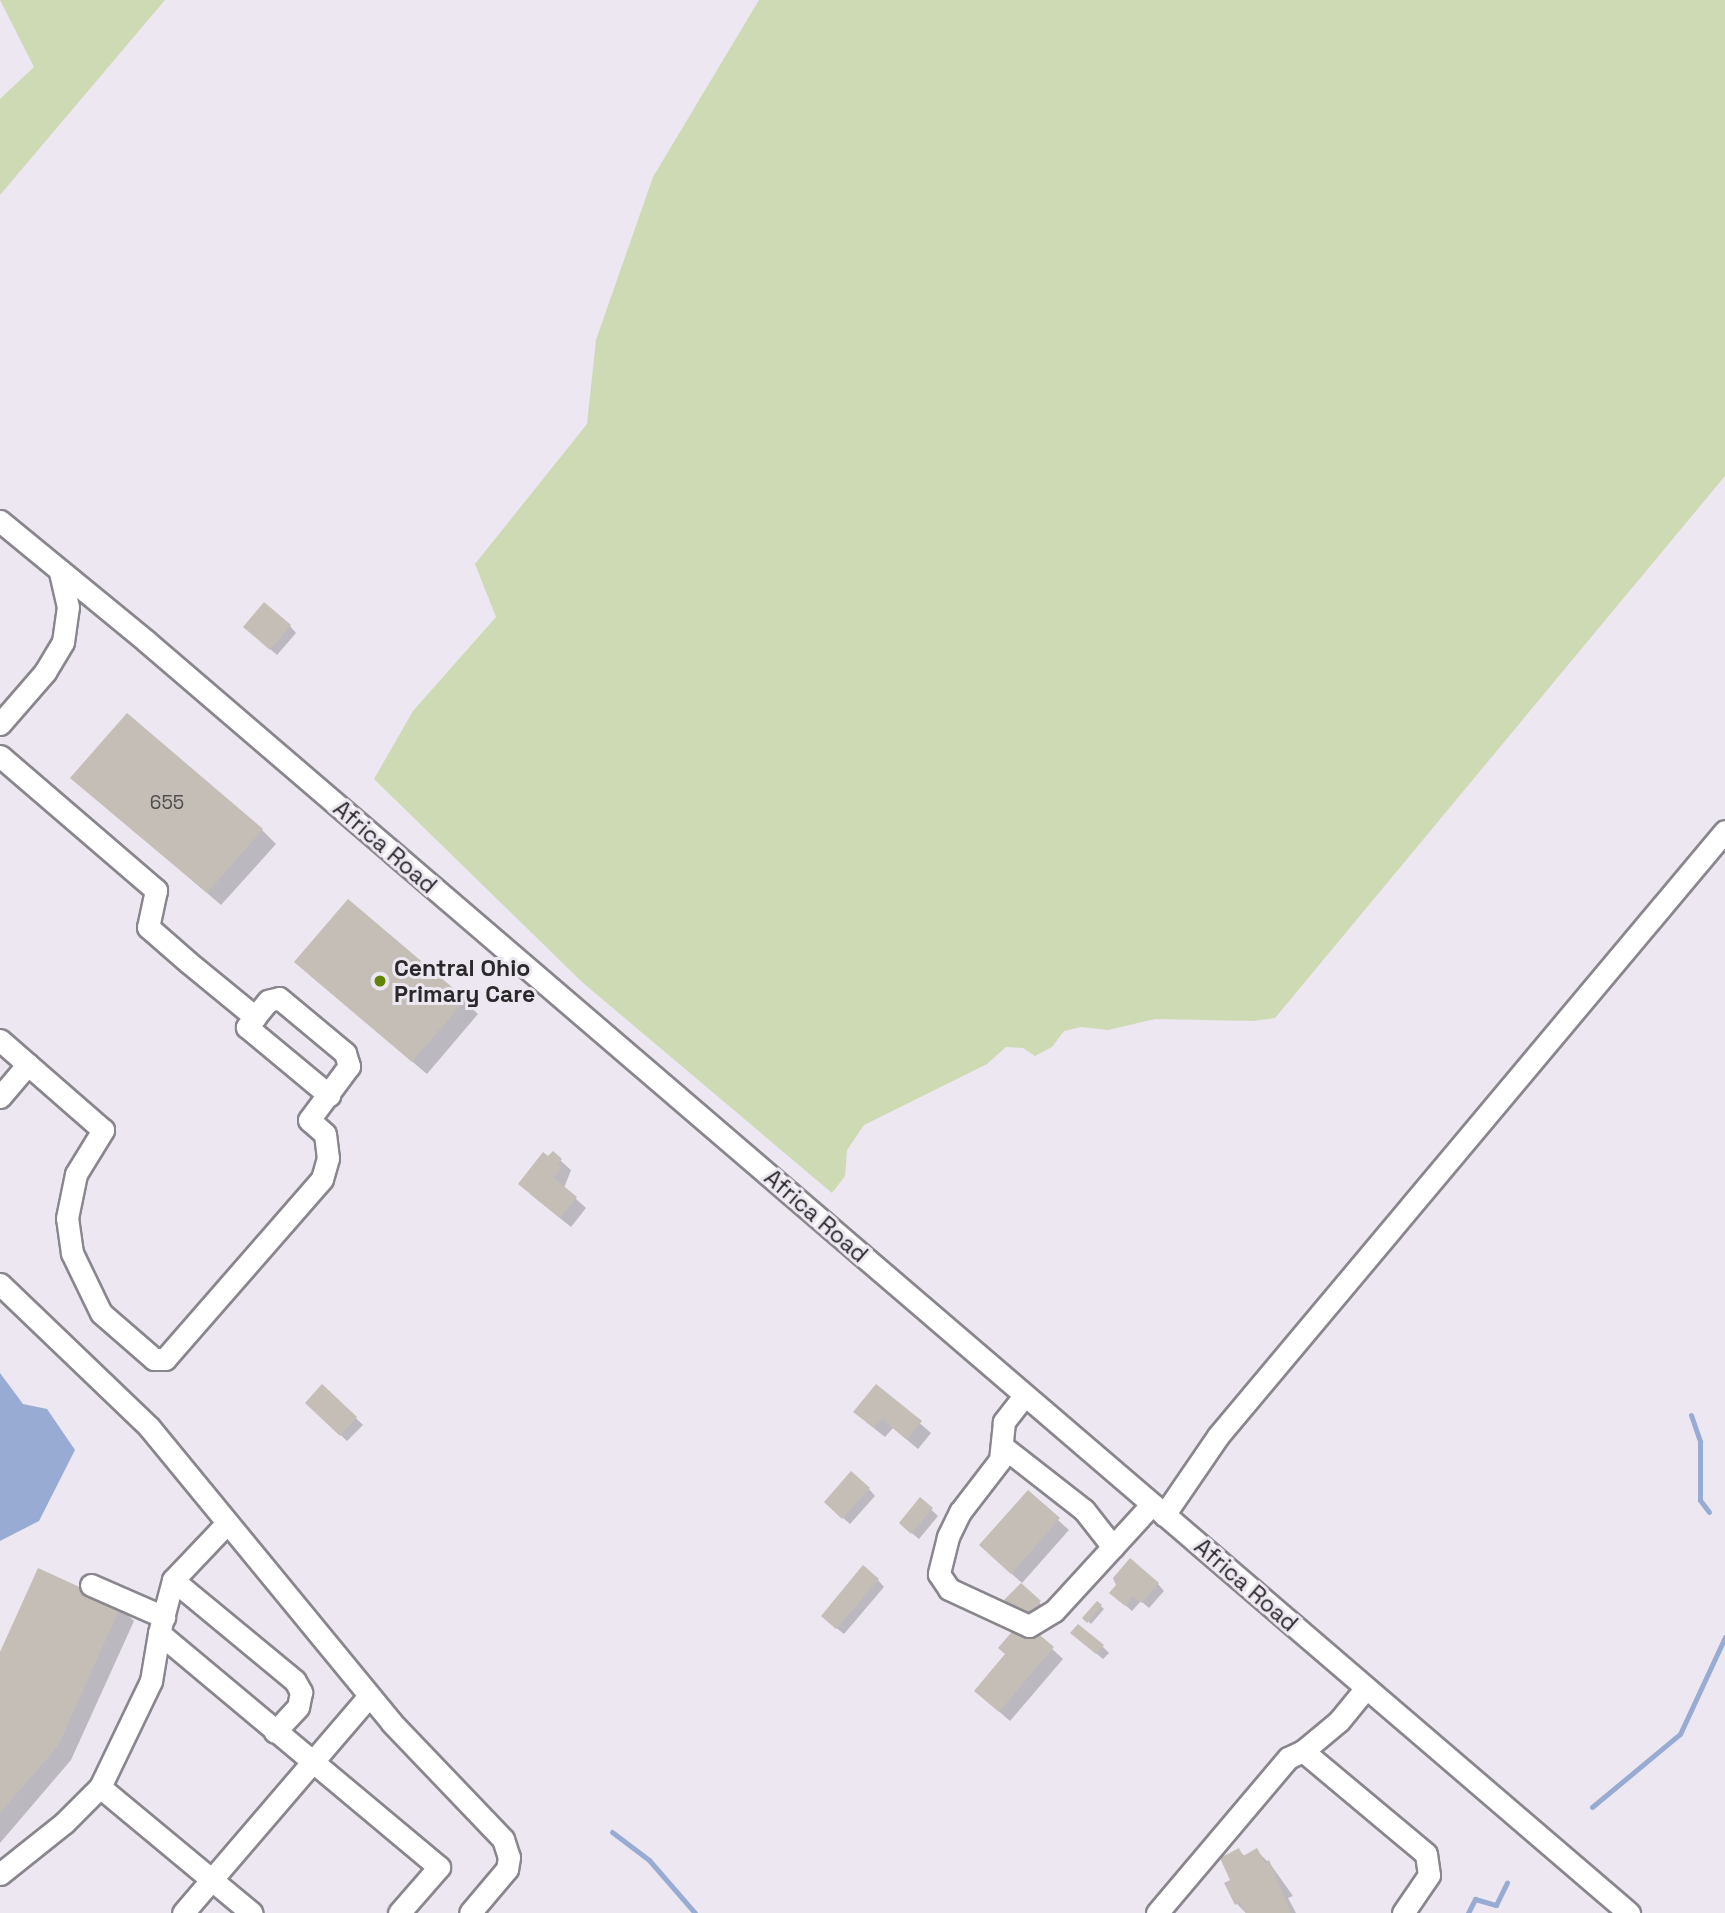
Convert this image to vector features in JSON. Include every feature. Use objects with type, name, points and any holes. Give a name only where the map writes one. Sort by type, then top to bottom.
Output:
[{"type":"street","name":"Africa Road","points":[[0,522],[1629,1913]]},
{"type":"street","points":[[0,724],[45,672],[63,642],[68,607],[60,571]]},
{"type":"street","points":[[0,756],[156,890],[148,927],[255,1017]]},
{"type":"street","points":[[1024,1396],[1004,1422],[1000,1461],[960,1512],[948,1537],[939,1574],[948,1589],[1029,1626],[1054,1611],[1113,1547],[1158,1509],[1725,831]]},
{"type":"street","points":[[0,1040],[103,1130],[76,1174],[67,1218],[72,1253],[101,1312],[153,1359],[165,1359],[322,1180],[328,1158],[325,1134],[309,1120],[329,1095],[349,1066],[345,1053],[279,998],[268,1001],[247,1027],[329,1095]]},
{"type":"street","points":[[0,1097],[28,1064]]},
{"type":"street","points":[[1,1284],[149,1427],[369,1696],[503,1839],[509,1857],[507,1869],[470,1913]]},
{"type":"street","points":[[1002,1446],[1084,1510],[1113,1547]]},
{"type":"street","points":[[0,1874],[64,1823],[100,1787],[151,1681],[161,1625],[173,1580],[227,1524]]},
{"type":"street","points":[[173,1580],[295,1681],[301,1692],[298,1707],[275,1732]]},
{"type":"street","points":[[91,1585],[161,1625],[275,1732],[439,1867],[399,1913]]},
{"type":"street","points":[[1157,1913],[1288,1758],[1303,1751],[1339,1721],[1366,1688]]},
{"type":"street","points":[[183,1913],[369,1696]]},
{"type":"street","points":[[1303,1751],[1426,1854],[1429,1875],[1403,1913]]},
{"type":"street","points":[[100,1787],[252,1913]]},
{"type":"green space","points":[[0,0],[165,0],[0,195],[0,99],[34,67]]},
{"type":"green space","points":[[759,0],[1725,0],[1725,476],[1275,1018],[1253,1021],[1155,1019],[1108,1030],[1081,1027],[1064,1031],[1052,1047],[1035,1056],[1023,1048],[1006,1047],[987,1064],[864,1125],[847,1150],[845,1176],[832,1193],[582,982],[374,779],[413,711],[496,617],[475,564],[587,424],[596,340],[653,177]]},
{"type":"water","points":[[0,1373],[23,1404],[47,1409],[75,1450],[39,1521],[0,1541]]},
{"type":"building","points":[[264,602],[291,625],[270,650],[243,627]]},
{"type":"building","points":[[127,713],[263,829],[207,893],[70,778]]},
{"type":"building","name":"Central Ohio Primary Care","points":[[348,899],[466,999],[412,1062],[294,962]]},
{"type":"building","points":[[553,1151],[562,1159],[558,1164],[562,1168],[554,1178],[577,1197],[560,1218],[518,1184],[543,1152],[548,1156]]},
{"type":"building","points":[[322,1384],[357,1417],[340,1436],[305,1403]]},
{"type":"building","points":[[876,1384],[922,1421],[907,1440],[882,1419],[874,1428],[853,1412]]},
{"type":"building","points":[[851,1471],[870,1488],[842,1519],[824,1502]]},
{"type":"building","points":[[1028,1490],[1060,1518],[1011,1574],[979,1545]]},
{"type":"building","points":[[920,1497],[933,1508],[911,1534],[899,1523]]},
{"type":"building","points":[[1130,1558],[1159,1583],[1142,1603],[1133,1596],[1125,1606],[1109,1593],[1116,1585],[1113,1578]]},
{"type":"building","points":[[863,1565],[879,1579],[836,1629],[821,1616]]},
{"type":"building","points":[[38,1568],[121,1606],[58,1746],[0,1813],[0,1652]]},
{"type":"building","points":[[1021,1583],[1041,1601],[1024,1619],[1004,1600]]},
{"type":"building","points":[[1097,1601],[1102,1605],[1087,1623],[1082,1618]]},
{"type":"building","points":[[1078,1624],[1104,1645],[1096,1654],[1070,1633]]},
{"type":"building","points":[[1016,1627],[1028,1637],[1034,1630],[1054,1647],[999,1712],[974,1691],[1005,1654],[998,1648]]},
{"type":"building","points":[[1239,1848],[1243,1856],[1257,1848],[1265,1863],[1269,1860],[1291,1913],[1246,1913],[1240,1902],[1235,1905],[1224,1883],[1230,1880],[1220,1858]]},
{"type":"waterway","points":[[1691,1415],[1700,1441],[1700,1500],[1709,1512]]},
{"type":"waterway","points":[[1592,1807],[1680,1734],[1725,1637]]},
{"type":"waterway","points":[[612,1832],[649,1860],[695,1913]]},
{"type":"waterway","points":[[1468,1913],[1475,1899],[1496,1905],[1507,1882]]},
{"type":"place","name":"Central Ohio Primary Care","points":[[380,981]]}]
